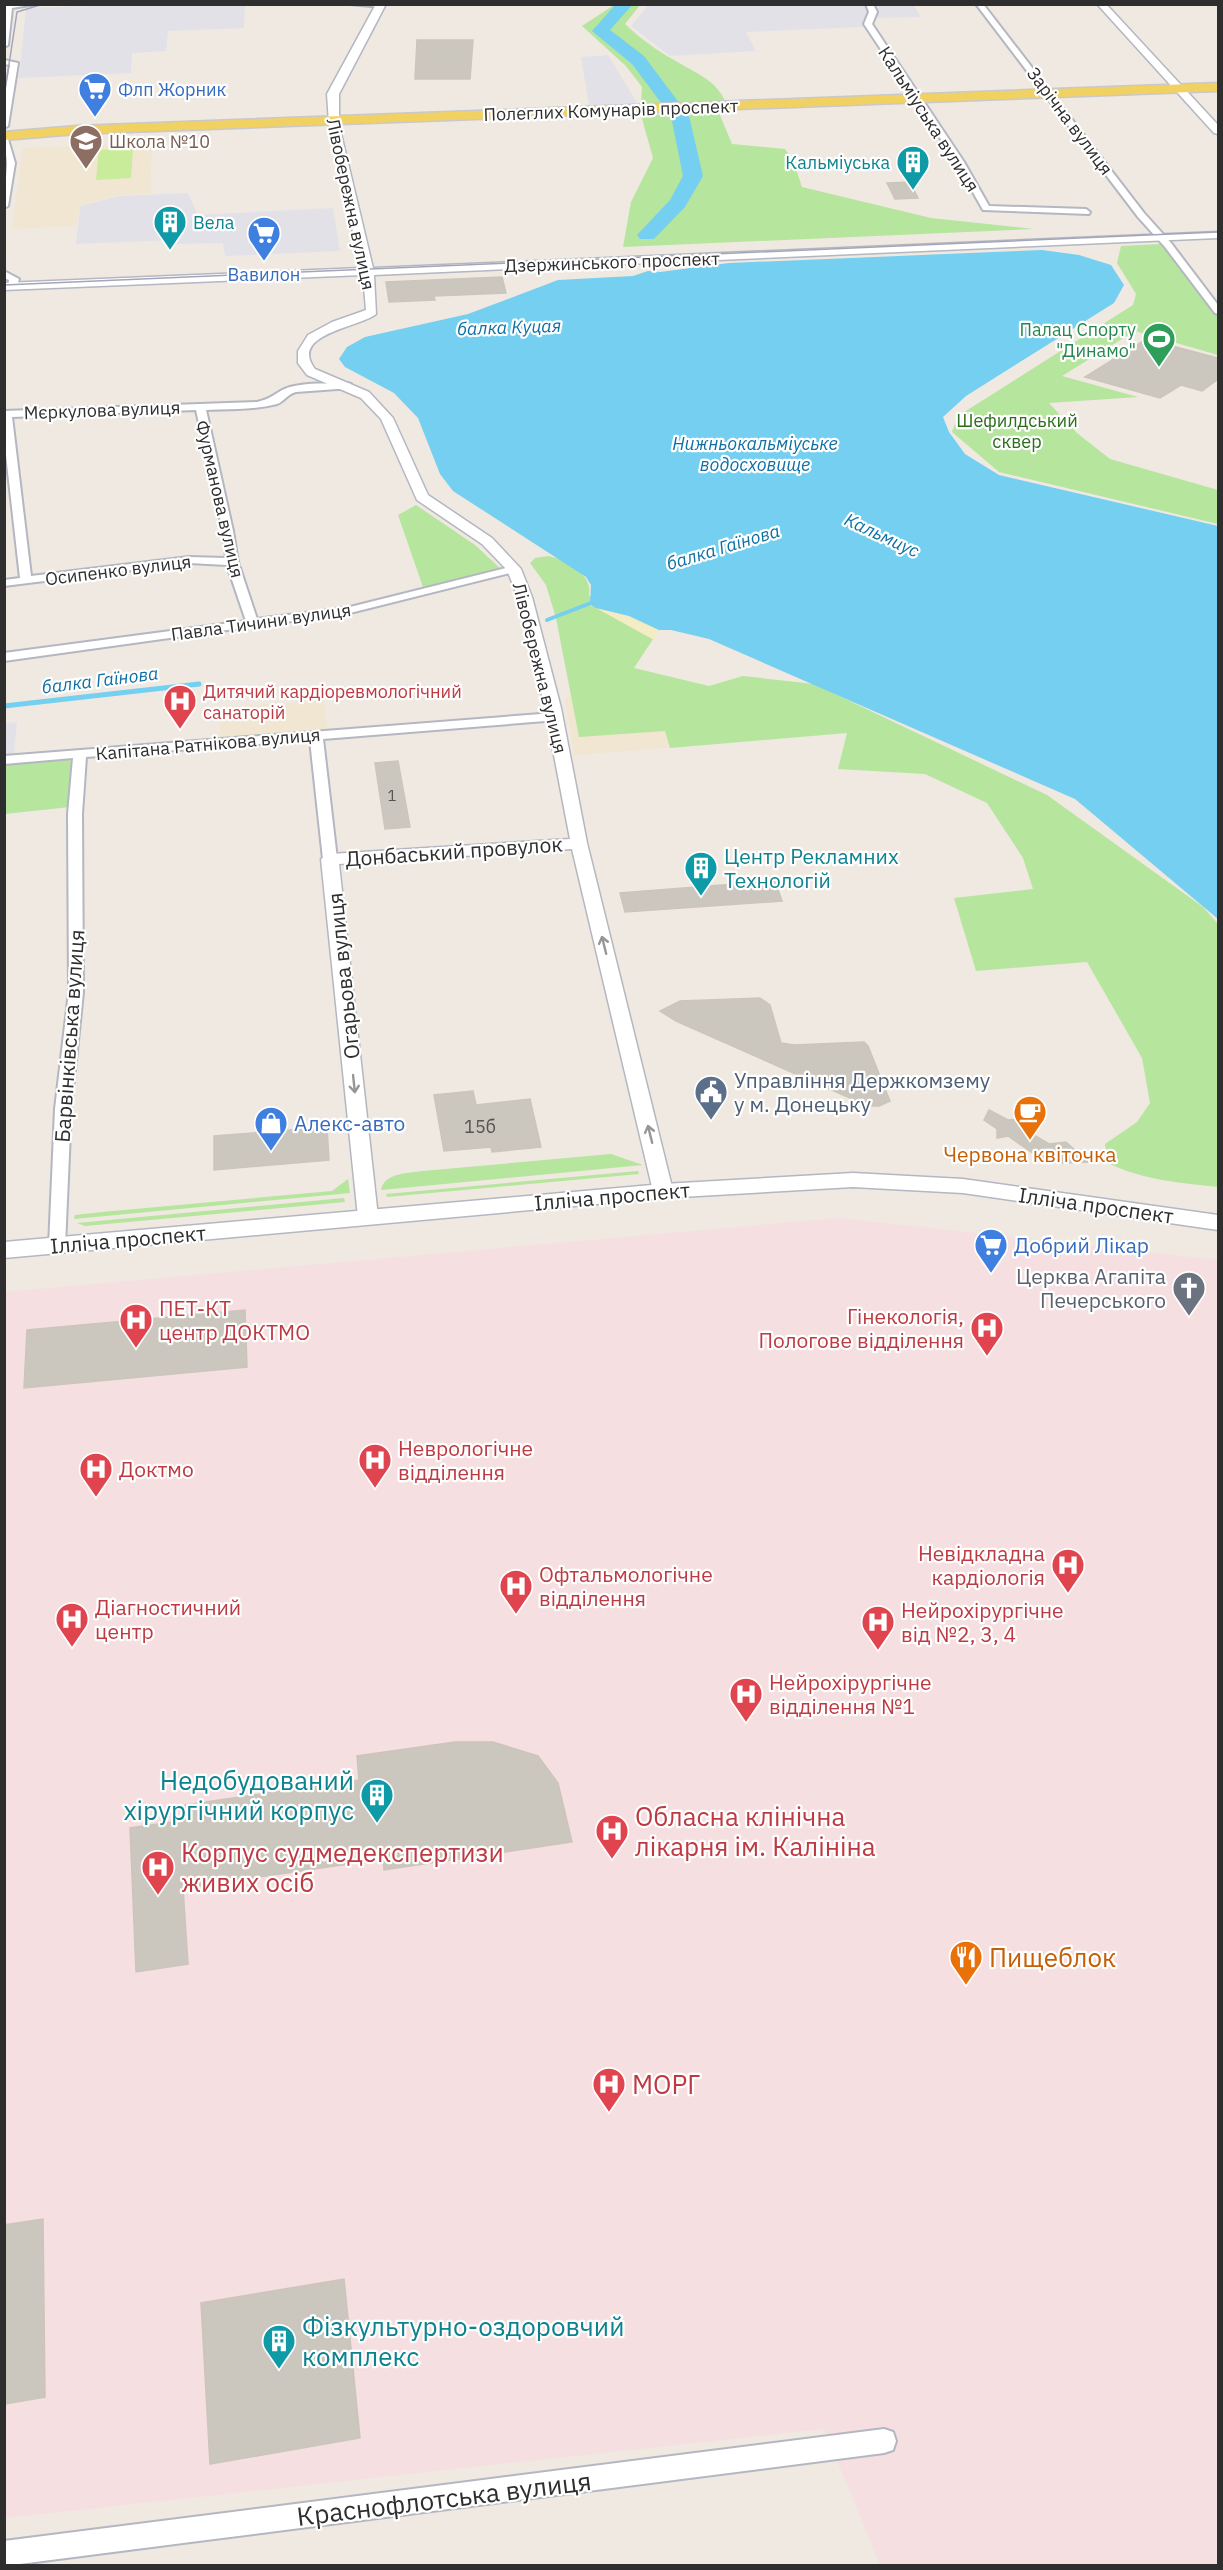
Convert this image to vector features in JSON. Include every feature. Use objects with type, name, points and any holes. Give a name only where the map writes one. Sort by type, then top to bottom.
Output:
[{"type":"main road","name":"Лівобережна вулиця","points":[[333,121],[333,94],[381,5]]},
{"type":"main road","name":"Полеглих Комунарів проспект","points":[[4,138],[77,130],[1218,87]]},
{"type":"main road","name":"Ілліча проспект","points":[[4,1250],[781,1182],[902,1181],[963,1186],[1218,1223]]},
{"type":"street","points":[[4,45],[9,5],[33,4]]},
{"type":"street","points":[[353,4],[381,5]]},
{"type":"street","name":"Кальміуська вулиця","points":[[868,4],[873,12],[868,24],[915,98],[960,162],[986,208],[1086,212]]},
{"type":"street","name":"Зарічна вулиця","points":[[979,4],[1218,311]]},
{"type":"street","points":[[1101,4],[1218,130]]},
{"type":"street","points":[[4,126],[9,62]]},
{"type":"street","name":"Лівобережна вулиця","points":[[333,121],[367,268],[372,311],[322,331],[312,338],[304,351],[306,368],[365,395],[387,418],[422,497],[487,542],[514,569],[525,597],[555,717],[579,843],[663,1191]]},
{"type":"street","points":[[4,138],[10,163],[4,206]]},
{"type":"street","name":"Дзержинського проспект","points":[[1158,234],[1218,227]]},
{"type":"street","name":"Дзержинського проспект","points":[[8,281],[1158,234],[1218,235]]},
{"type":"street","name":"Мєркулова вулиця","points":[[6,414],[271,403],[294,388],[347,386]]},
{"type":"street","name":"Фурманова вулиця","points":[[200,407],[228,531],[232,562],[253,624]]},
{"type":"street","points":[[6,414],[26,581]]},
{"type":"street","name":"Осипенко вулиця","points":[[4,583],[189,560],[232,562]]},
{"type":"street","name":"Павла Тичини вулиця","points":[[4,657],[350,610],[514,569]]},
{"type":"street","name":"Капітана Ратнікова вулиця","points":[[4,760],[555,717]]},
{"type":"street","name":"Огарьова вулиця","points":[[316,735],[368,1217]]},
{"type":"street","name":"Барвінківська вулиця","points":[[57,1246],[63,1109],[76,992],[75,814],[80,754]]},
{"type":"street","name":"Донбаський провулок","points":[[330,859],[579,843]]},
{"type":"street","name":"Краснофлотська вулиця","points":[[4,2554],[884,2441]]},
{"type":"shaded area","points":[[649,4],[913,4],[921,17],[873,18],[862,27],[746,32],[756,51],[670,56],[631,26]]},
{"type":"shaded area","points":[[245,5],[244,28],[168,31],[166,51],[132,53],[131,73],[19,78],[26,8]]},
{"type":"shaded area","points":[[608,55],[639,106],[589,106],[581,57]]},
{"type":"shaded area","name":"Школа №10","points":[[152,143],[150,193],[119,195],[80,205],[76,226],[12,229],[23,148]]},
{"type":"shaded area","points":[[188,193],[198,215],[333,208],[340,251],[225,256],[223,243],[176,244],[176,240],[76,244],[80,206],[119,196]]},
{"type":"shaded area","points":[[688,690],[714,744],[574,755],[565,698]]},
{"type":"shaded area","points":[[324,701],[327,729],[220,738],[220,707]]},
{"type":"shaded area","points":[[17,722],[14,754],[5,755],[5,723]]},
{"type":"shaded area","name":"Обласна клінічна лікарня ім. Калініна","points":[[839,1218],[1218,1260],[1218,2565],[880,2565],[824,2429],[5,2518],[5,1292]]},
{"type":"green space","points":[[614,5],[640,5],[625,24],[655,48],[711,82],[726,103],[641,105],[642,87],[626,66],[582,26]]},
{"type":"green space","points":[[719,113],[732,144],[785,149],[793,160],[802,187],[931,218],[1034,229],[623,247],[631,202],[653,158],[641,115]]},
{"type":"green space","points":[[133,148],[131,178],[96,180],[99,150]]},
{"type":"green space","name":"Шефилдський сквер","points":[[1162,244],[1218,317],[1218,355],[1135,331],[1062,376],[1138,397],[1049,403],[1077,433],[1110,459],[1218,490],[1218,524],[999,472],[952,432],[958,416],[1133,305],[1136,294],[1117,263],[1121,246]]},
{"type":"green space","points":[[416,505],[475,545],[502,570],[424,590],[398,515]]},
{"type":"green space","points":[[548,556],[563,561],[583,574],[589,587],[589,595],[602,610],[622,614],[659,630],[634,668],[709,686],[743,676],[814,684],[1047,795],[1203,907],[1218,924],[1218,1187],[1148,1177],[1108,1163],[1105,1144],[1137,1122],[1150,1103],[1142,1058],[1087,962],[976,971],[954,898],[1033,889],[1023,858],[987,803],[925,774],[838,769],[847,733],[670,748],[665,731],[579,737],[556,618],[546,585],[530,563],[535,558]]},
{"type":"green space","points":[[67,759],[73,762],[70,807],[5,814],[5,764]]},
{"type":"green space","points":[[611,1154],[643,1165],[381,1190],[387,1180],[404,1173]]},
{"type":"green space","points":[[638,1171],[639,1174],[387,1197],[386,1194]]},
{"type":"green space","points":[[348,1179],[350,1193],[74,1219],[75,1215],[102,1212],[332,1191]]},
{"type":"green space","points":[[344,1198],[345,1202],[85,1226],[77,1223]]},
{"type":"sand","points":[[596,608],[622,614],[659,630],[654,640]]},
{"type":"water","name":"Нижньокальміуське водосховище","points":[[1042,250],[1079,255],[1111,265],[1124,285],[1114,303],[966,396],[943,417],[949,432],[965,454],[999,475],[1218,526],[1218,919],[1075,799],[709,639],[671,630],[659,630],[629,616],[596,608],[590,604],[591,585],[586,577],[453,491],[440,474],[418,418],[394,393],[345,367],[339,359],[347,347],[365,337],[468,314],[558,280],[633,276],[648,271],[660,272],[729,263]]},
{"type":"building","points":[[417,40],[473,40],[470,79],[415,79]]},
{"type":"building","points":[[910,182],[918,198],[895,199],[887,183]]},
{"type":"building","points":[[502,277],[506,293],[434,296],[435,300],[389,302],[386,282]]},
{"type":"building","name":"Палац Спорту \"Динамо\"","points":[[1146,339],[1218,358],[1218,379],[1202,391],[1181,385],[1160,398],[1085,377]]},
{"type":"building","points":[[398,761],[410,827],[385,829],[375,763]]},
{"type":"building","name":"Центр Рекламних Технологій","points":[[775,881],[782,901],[625,912],[620,893]]},
{"type":"building","points":[[760,998],[770,1005],[781,1043],[794,1045],[864,1042],[868,1046],[890,1101],[879,1106],[868,1106],[676,1021],[660,1011],[680,1001]]},
{"type":"building","points":[[473,1091],[476,1105],[530,1099],[541,1147],[492,1152],[491,1147],[444,1151],[434,1095]]},
{"type":"building","name":"Червона квіточка","points":[[989,1110],[1008,1120],[1026,1118],[1022,1128],[1049,1144],[1066,1142],[1088,1162],[1062,1163],[1054,1158],[1040,1158],[1008,1136],[997,1138],[997,1129],[984,1120]]},
{"type":"building","name":"Алекс-авто","points":[[327,1127],[329,1160],[214,1170],[214,1136]]},
{"type":"building","name":"ПЕТ-КТ центр ДОКТМО","points":[[245,1310],[247,1367],[24,1388],[27,1330]]},
{"type":"building","name":"Недобудований хірургічний корпус","points":[[455,1742],[493,1742],[538,1756],[558,1783],[572,1842],[384,1870],[383,1859],[183,1888],[188,1964],[136,1972],[130,1828],[186,1820],[185,1805],[359,1780],[357,1756]]},
{"type":"building","points":[[43,2219],[45,2397],[4,2404],[4,2225]]},
{"type":"building","name":"Фізкультурно-оздоровчий комплекс","points":[[344,2279],[360,2438],[210,2464],[201,2303]]},
{"type":"waterway","points":[[625,4],[600,31],[638,60],[680,116],[693,176],[678,203],[647,235]]},
{"type":"waterway","points":[[547,620],[596,601]]},
{"type":"waterway","name":"балка Гаїнова","points":[[4,706],[199,684]]},
{"type":"tram line","points":[[4,97],[17,12],[40,5],[63,4]]},
{"type":"tram line","points":[[4,285],[1218,232]]},
{"type":"place","name":"Флп Жорник","points":[[95,118]]},
{"type":"place","name":"Школа №10","points":[[86,170]]},
{"type":"place","name":"Кальміуська","points":[[913,191]]},
{"type":"place","name":"Вела","points":[[170,251]]},
{"type":"place","name":"Вавилон","points":[[264,262]]},
{"type":"place","name":"Палац Спорту \"Динамо\"","points":[[1159,368]]},
{"type":"place","name":"Дитячий кардіоревмологічний санаторій","points":[[180,730]]},
{"type":"place","name":"Центр Рекламних Технологій","points":[[701,897]]},
{"type":"place","name":"Управління Держкомзему у м. Донецьку","points":[[711,1121]]},
{"type":"place","name":"Червона квіточка","points":[[1030,1141]]},
{"type":"place","name":"Алекс-авто","points":[[271,1152]]},
{"type":"place","name":"Добрий Лікар","points":[[991,1274]]},
{"type":"place","name":"Церква Агапіта Печерського","points":[[1189,1317]]},
{"type":"place","name":"ПЕТ-КТ центр ДОКТМО","points":[[136,1349]]},
{"type":"place","name":"Гінекологія, Пологове відділення","points":[[987,1357]]},
{"type":"place","name":"Неврологічне відділення","points":[[375,1489]]},
{"type":"place","name":"Доктмо","points":[[96,1498]]},
{"type":"place","name":"Невідкладна кардіологія","points":[[1068,1594]]},
{"type":"place","name":"Офтальмологічне відділення","points":[[516,1615]]},
{"type":"place","name":"Діагностичний центр","points":[[72,1648]]},
{"type":"place","name":"Нейрохірургічне від №2, 3, 4","points":[[878,1651]]},
{"type":"place","name":"Нейрохірургічне відділення №1","points":[[746,1723]]},
{"type":"place","name":"Недобудований хірургічний корпус","points":[[377,1824]]},
{"type":"place","name":"Обласна клінічна лікарня ім. Калініна","points":[[612,1860]]},
{"type":"place","name":"Корпус судмедекспертизи живих осіб","points":[[158,1896]]},
{"type":"place","name":"Пищеблок","points":[[966,1986]]},
{"type":"place","name":"МОРГ","points":[[609,2113]]},
{"type":"place","name":"Фізкультурно-оздоровчий комплекс","points":[[279,2370]]},
{"type":"water label","name":"балка Куцая","points":[[509,327]]},
{"type":"water label","name":"Кальмиус","points":[[882,535]]}]
